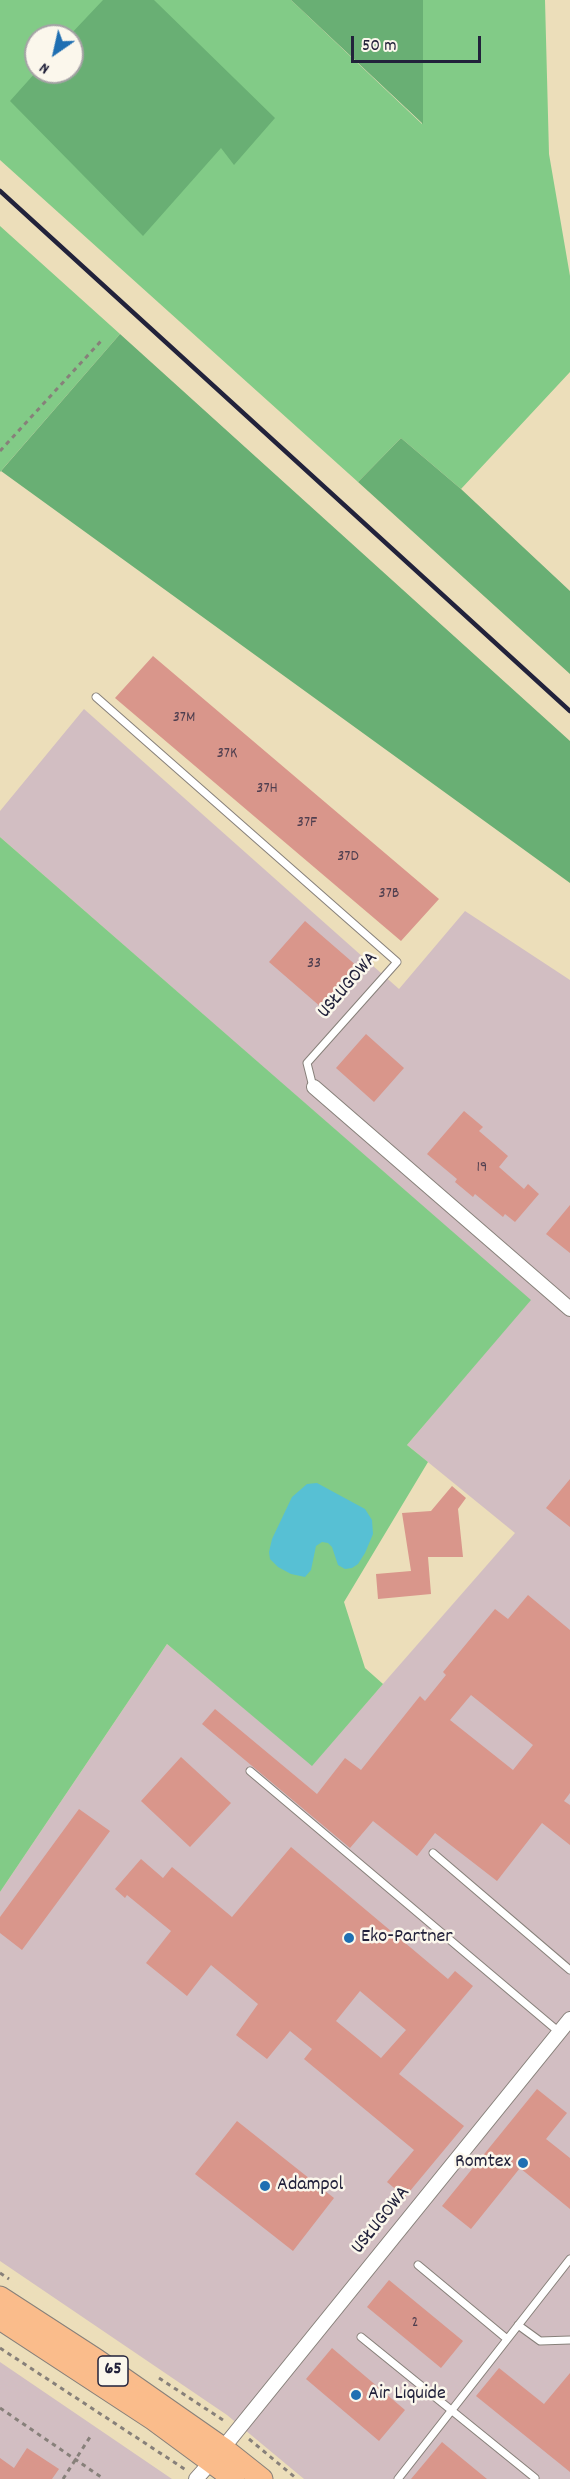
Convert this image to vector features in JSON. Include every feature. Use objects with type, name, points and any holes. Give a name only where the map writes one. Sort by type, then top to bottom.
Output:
[{"type":"main road","name":"65","points":[[0,2297],[15,2322],[67,2362],[104,2377],[218,2454],[234,2479]]},
{"type":"main road","name":"65","points":[[15,2322],[218,2454],[262,2479]]},
{"type":"main road","points":[[218,2454],[249,2479]]},
{"type":"street","name":"USŁUGOWA","points":[[314,1087],[570,1309]]},
{"type":"street","name":"USŁUGOWA","points":[[196,2478],[218,2454],[570,2019]]},
{"type":"lane","name":"USŁUGOWA","points":[[96,697],[397,962],[307,1063],[314,1087]]},
{"type":"lane","points":[[250,1771],[559,2032]]},
{"type":"lane","points":[[433,1853],[570,1970]]},
{"type":"lane","points":[[398,2479],[570,2259]]},
{"type":"lane","points":[[418,2265],[507,2339]]},
{"type":"lane","points":[[518,2325],[540,2341],[570,2340]]},
{"type":"lane","points":[[361,2337],[535,2478]]},
{"type":"path","points":[[0,451],[101,341]]},
{"type":"path","points":[[0,2348],[196,2478]]},
{"type":"path","points":[[0,2408],[104,2479]]},
{"type":"path","points":[[63,2479],[90,2437]]},
{"type":"shaded area","points":[[84,709],[399,989],[465,911],[570,980],[570,2479],[304,2479],[227,2415],[0,2261],[0,1892],[167,1644],[312,1765],[515,1533],[407,1445],[530,1300],[0,837],[0,811]]},
{"type":"shaded area","points":[[0,2362],[172,2479],[0,2479]]},
{"type":"green space","points":[[0,0],[291,0],[422,124],[423,0],[545,0],[549,154],[570,276],[570,372],[461,489],[401,438],[358,482],[0,160]]},
{"type":"green space","points":[[103,0],[154,0],[275,118],[234,165],[221,148],[143,236],[10,101],[25,84],[84,84],[84,24],[80,24]]},
{"type":"green space","points":[[291,0],[423,0],[423,124]]},
{"type":"green space","points":[[0,226],[120,334],[0,472]]},
{"type":"green space","points":[[120,334],[570,741],[570,883],[1,471]]},
{"type":"green space","points":[[401,438],[461,489],[570,591],[570,674],[358,482]]},
{"type":"green space","points":[[0,837],[531,1300],[407,1445],[428,1462],[344,1602],[365,1668],[383,1684],[312,1766],[167,1644],[0,1892]]},
{"type":"water","points":[[317,1483],[365,1509],[372,1520],[373,1534],[365,1553],[358,1564],[352,1568],[345,1569],[338,1565],[332,1547],[322,1542],[316,1546],[311,1570],[305,1577],[291,1574],[278,1567],[270,1559],[269,1552],[272,1539],[292,1497],[307,1484]]},
{"type":"building","points":[[153,656],[439,899],[401,941],[115,698]]},
{"type":"building","points":[[305,921],[358,967],[322,1008],[269,962]]},
{"type":"building","points":[[366,1034],[404,1068],[374,1102],[336,1068]]},
{"type":"building","points":[[464,1111],[483,1127],[479,1131],[508,1156],[499,1167],[524,1189],[528,1184],[539,1194],[515,1222],[505,1214],[503,1217],[475,1194],[473,1197],[455,1182],[457,1179],[427,1154]]},
{"type":"building","points":[[570,1205],[570,1253],[546,1234]]},
{"type":"building","points":[[570,1479],[570,1527],[546,1508]]},
{"type":"building","points":[[452,1486],[466,1498],[458,1509],[463,1557],[428,1557],[431,1594],[378,1599],[376,1574],[411,1571],[402,1513],[431,1511]]},
{"type":"building","points":[[528,1595],[570,1630],[570,1793],[564,1801],[570,1805],[570,1845],[542,1823],[497,1881],[435,1833],[417,1856],[373,1821],[350,1848],[202,1724],[215,1709],[317,1794],[345,1758],[361,1770],[420,1696],[425,1701],[446,1675],[443,1672],[495,1609],[508,1619]],"holes":[[[471,1695],[533,1745],[513,1770],[450,1720]]]},
{"type":"building","points":[[181,1757],[231,1803],[190,1847],[141,1801]]},
{"type":"building","points":[[79,1809],[110,1831],[22,1950],[0,1933],[0,1917]]},
{"type":"building","points":[[291,1847],[448,1979],[455,1971],[473,1986],[399,2074],[464,2126],[405,2197],[387,2182],[414,2150],[304,2059],[312,2049],[290,2031],[267,2059],[236,2035],[258,2004],[211,1965],[187,1996],[146,1963],[171,1931],[127,1895],[125,1898],[115,1889],[141,1859],[163,1878],[172,1867],[232,1917]],"holes":[[[360,1991],[406,2030],[381,2058],[336,2021]]]},
{"type":"building","name":"Romtex","points":[[537,2089],[567,2113],[546,2139],[570,2158],[570,2209],[520,2168],[471,2229],[442,2206]]},
{"type":"building","name":"Adampol","points":[[237,2121],[334,2198],[293,2251],[195,2174]]},
{"type":"building","points":[[389,2280],[463,2341],[441,2368],[367,2307]]},
{"type":"building","name":"Air Liquide","points":[[332,2348],[405,2410],[379,2441],[306,2379]]},
{"type":"building","points":[[499,2368],[544,2404],[570,2373],[570,2472],[476,2396]]},
{"type":"building","points":[[442,2442],[487,2479],[411,2479]]},
{"type":"building","points":[[27,2448],[59,2469],[52,2479],[0,2479],[0,2458],[14,2468]]},
{"type":"railway","points":[[0,191],[570,711]]},
{"type":"place","name":"Eko-Partner","points":[[349,1938]]},
{"type":"place","name":"Romtex","points":[[523,2163]]},
{"type":"place","name":"Adampol","points":[[265,2186]]},
{"type":"place","name":"Air Liquide","points":[[356,2395]]}]
